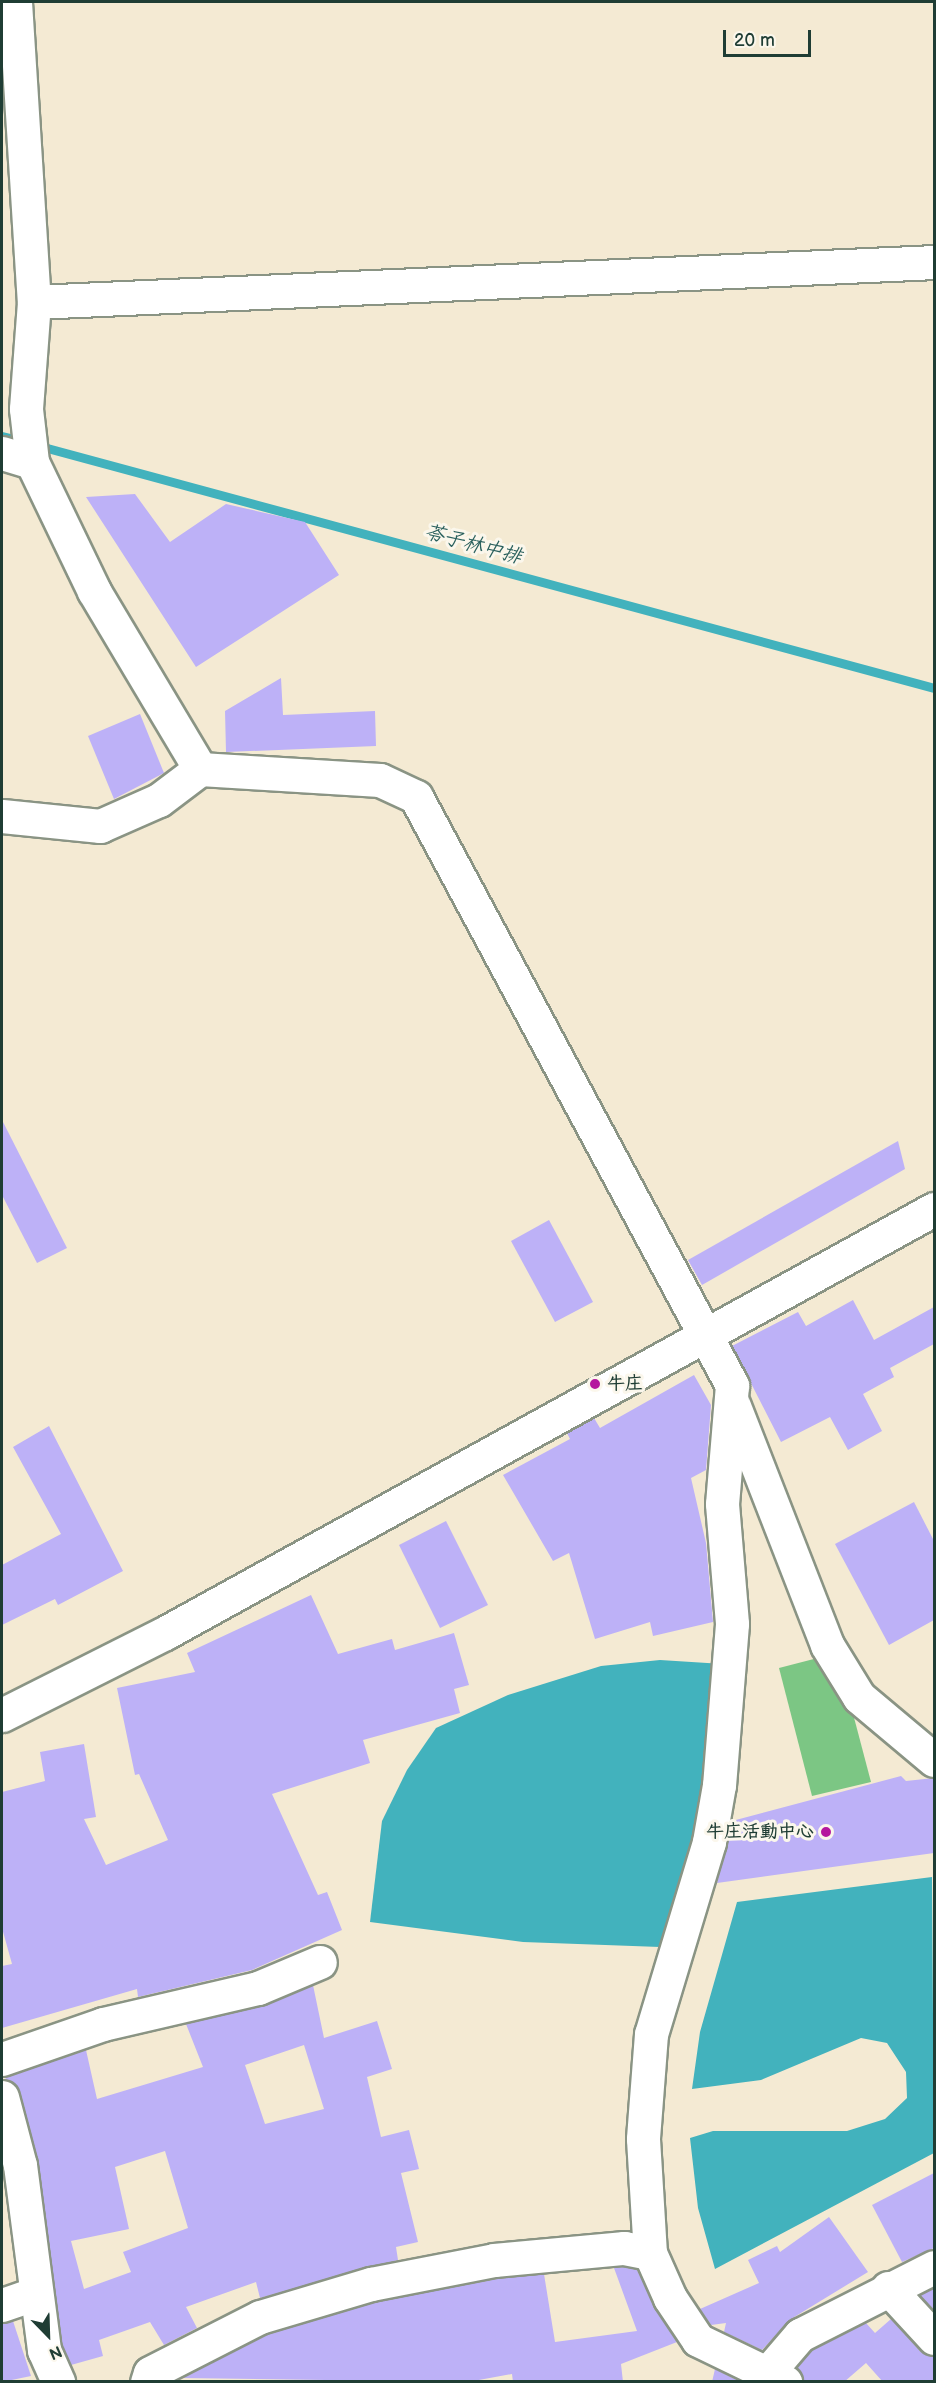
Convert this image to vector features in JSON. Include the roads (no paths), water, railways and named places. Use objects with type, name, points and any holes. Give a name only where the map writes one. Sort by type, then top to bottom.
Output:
[{"type":"street","points":[[15,2],[34,302],[21,456],[94,591],[200,769]]},
{"type":"street","points":[[34,302],[934,262]]},
{"type":"street","points":[[2,816],[100,826],[159,800],[200,769],[380,780],[416,797],[732,1385],[733,1404],[722,1504],[732,1624],[728,1707],[709,1842],[651,2034],[643,2139],[650,2253],[670,2298],[698,2340],[777,2376],[800,2335],[888,2288],[934,2267]]},
{"type":"street","points":[[2,1715],[165,1633],[934,1209]]},
{"type":"street","points":[[733,1404],[827,1645],[859,1697],[934,1760]]},
{"type":"street","points":[[2,2059],[103,2024],[258,1988],[320,1962]]},
{"type":"street","points":[[2,2097],[20,2166],[34,2294],[44,2350],[58,2382]]},
{"type":"street","points":[[147,2382],[150,2373],[260,2317],[371,2284],[494,2260],[624,2248],[650,2253]]},
{"type":"street","points":[[888,2288],[934,2338]]},
{"type":"street","points":[[2,2306],[34,2294]]},
{"type":"water","points":[[660,1660],[723,1664],[687,1875],[660,1947],[523,1942],[370,1922],[382,1821],[407,1770],[436,1728],[508,1695],[601,1666]]},
{"type":"water","points":[[932,1877],[934,2153],[715,2269],[698,2208],[690,2138],[713,2131],[847,2131],[885,2119],[907,2098],[906,2072],[887,2043],[861,2038],[761,2080],[692,2089],[700,2032],[737,1902]]},
{"type":"waterway","name":"苓子林中排","points":[[2,436],[22,441]]},
{"type":"waterway","name":"苓子林中排","points":[[36,445],[934,688]]},
{"type":"place","name":"牛庄","points":[[595,1384]]},
{"type":"place","name":"牛庄活動中心","points":[[826,1832]]}]
